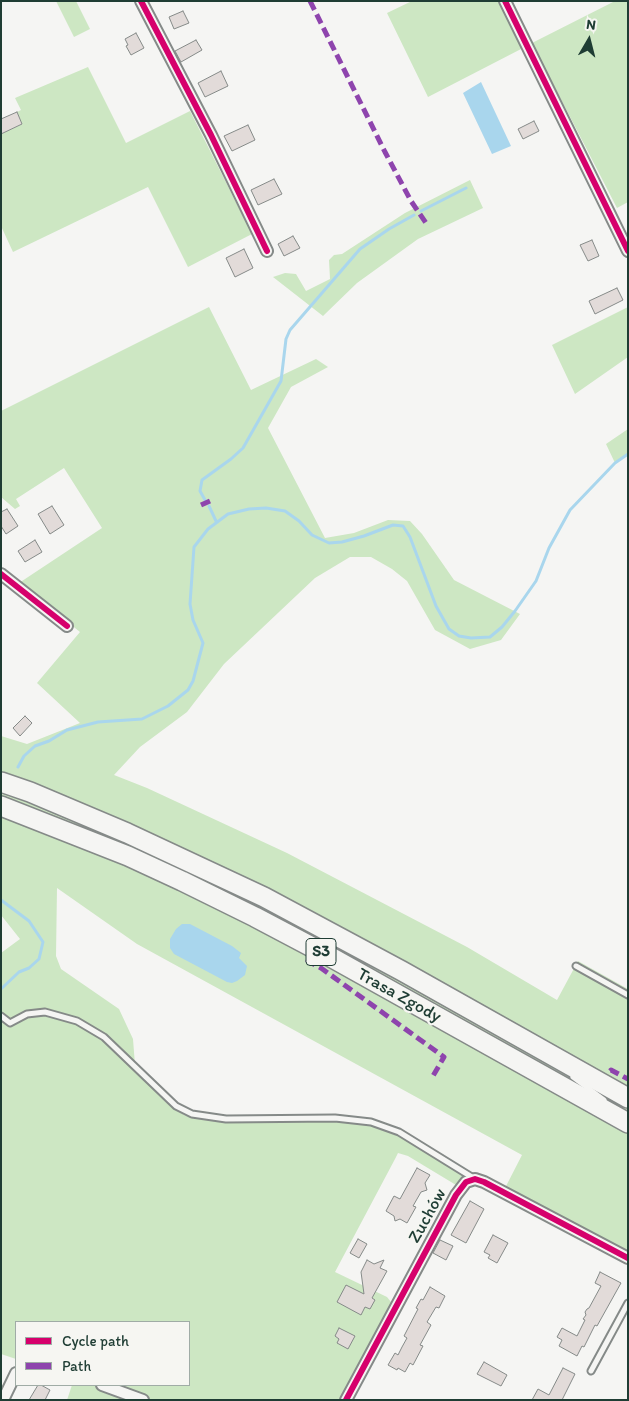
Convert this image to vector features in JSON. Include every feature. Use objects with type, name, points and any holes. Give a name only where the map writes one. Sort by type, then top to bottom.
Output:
[{"type":"highway","name":"Trasa Zgody","points":[[1,782],[30,792],[127,833],[256,892],[509,1032],[620,1107]]},
{"type":"highway","name":"Trasa Zgody","points":[[1,806],[128,856],[198,889],[326,955],[497,1051],[620,1107]]},
{"type":"street","points":[[141,1],[211,135],[267,251]]},
{"type":"street","points":[[506,1],[628,251]]},
{"type":"street","points":[[1,574],[67,626]]},
{"type":"street","name":"Zuchów","points":[[346,1400],[456,1195],[466,1182],[475,1179],[484,1182],[628,1258]]},
{"type":"street","points":[[3,1400],[15,1375]]},
{"type":"street","points":[[105,1386],[143,1400]]},
{"type":"lane","points":[[576,966],[628,995]]},
{"type":"lane","name":"Zuchów","points":[[1,1016],[10,1022],[27,1014],[45,1012],[77,1021],[104,1037],[176,1106],[192,1114],[226,1119],[335,1118],[371,1122],[399,1132],[475,1179]]},
{"type":"lane","points":[[509,1032],[554,1064]]},
{"type":"lane","points":[[497,1051],[557,1076]]},
{"type":"lane","points":[[567,1077],[620,1107],[628,1117]]},
{"type":"lane","points":[[591,1090],[620,1107]]},
{"type":"lane","points":[[591,1371],[628,1303]]},
{"type":"green space","points":[[56,1],[76,1],[90,29],[74,37]]},
{"type":"green space","points":[[412,1],[500,1],[523,48],[428,97],[387,13]]},
{"type":"green space","points":[[615,1],[628,1],[628,202],[617,208],[532,43]]},
{"type":"green space","points":[[88,67],[126,143],[190,111],[252,234],[188,267],[148,187],[13,252],[1,226],[1,134],[22,124],[17,112],[21,110],[15,98]]},
{"type":"green space","points":[[470,180],[483,208],[418,239],[357,283],[323,316],[273,277],[285,273],[296,274],[306,291],[330,279],[329,260],[334,255],[342,254],[405,213]]},
{"type":"green space","points":[[209,307],[251,390],[316,359],[328,367],[291,387],[268,428],[325,538],[354,533],[388,520],[410,521],[422,534],[454,580],[520,614],[501,640],[470,649],[435,630],[407,581],[392,569],[371,557],[350,557],[315,578],[224,664],[187,712],[140,747],[114,775],[147,788],[287,853],[467,947],[557,1000],[578,961],[628,989],[628,1255],[503,1192],[522,1155],[137,944],[57,888],[56,956],[61,969],[119,1009],[133,1039],[135,1065],[166,1102],[184,1115],[218,1122],[318,1119],[377,1123],[469,1177],[456,1185],[408,1156],[398,1153],[335,1272],[387,1297],[395,1307],[345,1400],[67,1400],[72,1386],[190,1386],[190,1321],[15,1321],[15,1359],[1,1354],[1,953],[20,939],[1,915],[1,736],[27,744],[80,723],[37,683],[80,632],[19,583],[102,528],[64,468],[16,499],[20,506],[15,509],[1,497],[1,411]]},
{"type":"green space","points":[[628,307],[628,357],[575,394],[552,345]]},
{"type":"green space","points":[[628,429],[628,454],[615,463],[606,444]]},
{"type":"water","points":[[481,82],[511,146],[492,154],[463,93]]},
{"type":"water","points":[[182,924],[190,924],[232,946],[241,953],[239,958],[247,966],[245,975],[232,983],[227,982],[174,954],[170,948],[170,939],[176,929]]},
{"type":"building","points":[[183,11],[189,23],[174,29],[169,17]]},
{"type":"building","points":[[136,33],[144,48],[131,55],[126,46],[128,45],[125,39]]},
{"type":"building","points":[[196,40],[202,50],[181,62],[175,51]]},
{"type":"building","points":[[221,71],[228,86],[205,97],[198,83]]},
{"type":"building","points":[[17,112],[22,124],[1,134],[1,119]]},
{"type":"building","points":[[534,121],[539,131],[523,139],[518,129]]},
{"type":"building","points":[[248,125],[255,140],[232,151],[224,136]]},
{"type":"building","points":[[274,179],[282,194],[258,205],[251,190]]},
{"type":"building","points":[[293,236],[300,248],[284,256],[278,244]]},
{"type":"building","points":[[592,240],[599,256],[588,261],[580,245]]},
{"type":"building","points":[[244,249],[253,268],[235,277],[226,258]]},
{"type":"building","points":[[617,288],[623,300],[595,314],[589,301]]},
{"type":"building","points":[[52,506],[64,525],[50,534],[38,514]]},
{"type":"building","points":[[7,509],[18,526],[6,534],[1,526],[1,512]]},
{"type":"building","points":[[35,540],[42,552],[25,562],[18,551]]},
{"type":"building","points":[[25,716],[32,723],[20,736],[13,728]]},
{"type":"building","points":[[417,1168],[430,1175],[425,1183],[427,1190],[421,1192],[413,1206],[416,1207],[407,1223],[400,1219],[395,1221],[394,1216],[386,1211],[394,1196],[400,1199]]},
{"type":"building","points":[[470,1201],[484,1209],[466,1243],[451,1235]]},
{"type":"building","points":[[493,1235],[508,1243],[497,1263],[488,1258],[490,1255],[484,1252]]},
{"type":"building","points":[[358,1239],[367,1244],[359,1258],[350,1253]]},
{"type":"building","points":[[440,1240],[453,1246],[446,1260],[433,1253]]},
{"type":"building","points":[[367,1260],[374,1264],[384,1260],[380,1268],[387,1271],[372,1298],[375,1300],[370,1309],[365,1307],[361,1315],[337,1302],[346,1285],[364,1294],[361,1272]]},
{"type":"building","points":[[600,1272],[621,1283],[597,1326],[595,1325],[584,1347],[582,1346],[577,1356],[559,1346],[562,1340],[557,1337],[562,1328],[577,1336],[585,1320],[583,1319],[586,1315],[585,1312],[601,1286],[595,1283]]},
{"type":"building","points":[[430,1287],[445,1296],[439,1308],[436,1307],[427,1322],[431,1325],[420,1345],[423,1346],[413,1365],[410,1363],[405,1372],[398,1368],[397,1370],[388,1365],[395,1353],[398,1355],[407,1338],[404,1336],[418,1309],[416,1308]]},
{"type":"building","points":[[339,1328],[355,1336],[348,1349],[337,1343],[339,1339],[335,1336]]},
{"type":"building","points":[[484,1362],[507,1375],[501,1386],[477,1374]]},
{"type":"building","points":[[563,1368],[575,1374],[562,1400],[532,1400],[538,1389],[549,1395]]},
{"type":"building","points":[[37,1386],[43,1386],[50,1390],[45,1400],[29,1400]]},
{"type":"waterway","points":[[421,211],[466,188]]},
{"type":"waterway","points":[[205,500],[200,491],[202,480],[243,448],[281,381],[286,339],[290,330],[360,249],[414,215]]},
{"type":"waterway","points":[[18,767],[24,756],[35,746],[49,741],[67,730],[98,722],[142,719],[168,706],[188,690],[193,681],[203,643],[193,620],[190,604],[194,547],[208,529],[228,514],[249,509],[266,508],[285,511],[299,521],[312,535],[329,543],[342,542],[364,536],[393,525],[403,526],[410,537],[436,606],[449,629],[459,636],[471,638],[490,637],[502,627],[536,581],[549,548],[570,510],[615,463],[628,454]]},
{"type":"waterway","points":[[209,506],[216,521]]},
{"type":"waterway","points":[[1,900],[29,921],[43,942],[39,959],[29,968],[19,972],[1,989]]},
{"type":"marked path","points":[[310,1],[385,152],[411,201],[428,226]]},
{"type":"marked path","points":[[201,505],[210,501]]},
{"type":"marked path","points":[[309,959],[308,961],[321,968],[444,1057],[433,1076]]},
{"type":"marked path","points":[[610,1071],[628,1079]]},
{"type":"cycle path","points":[[141,1],[211,135],[267,251]]},
{"type":"cycle path","points":[[505,1],[628,251]]},
{"type":"cycle path","points":[[1,574],[67,626]]},
{"type":"cycle path","points":[[346,1400],[456,1195],[466,1182],[475,1179],[484,1182],[628,1258]]}]
